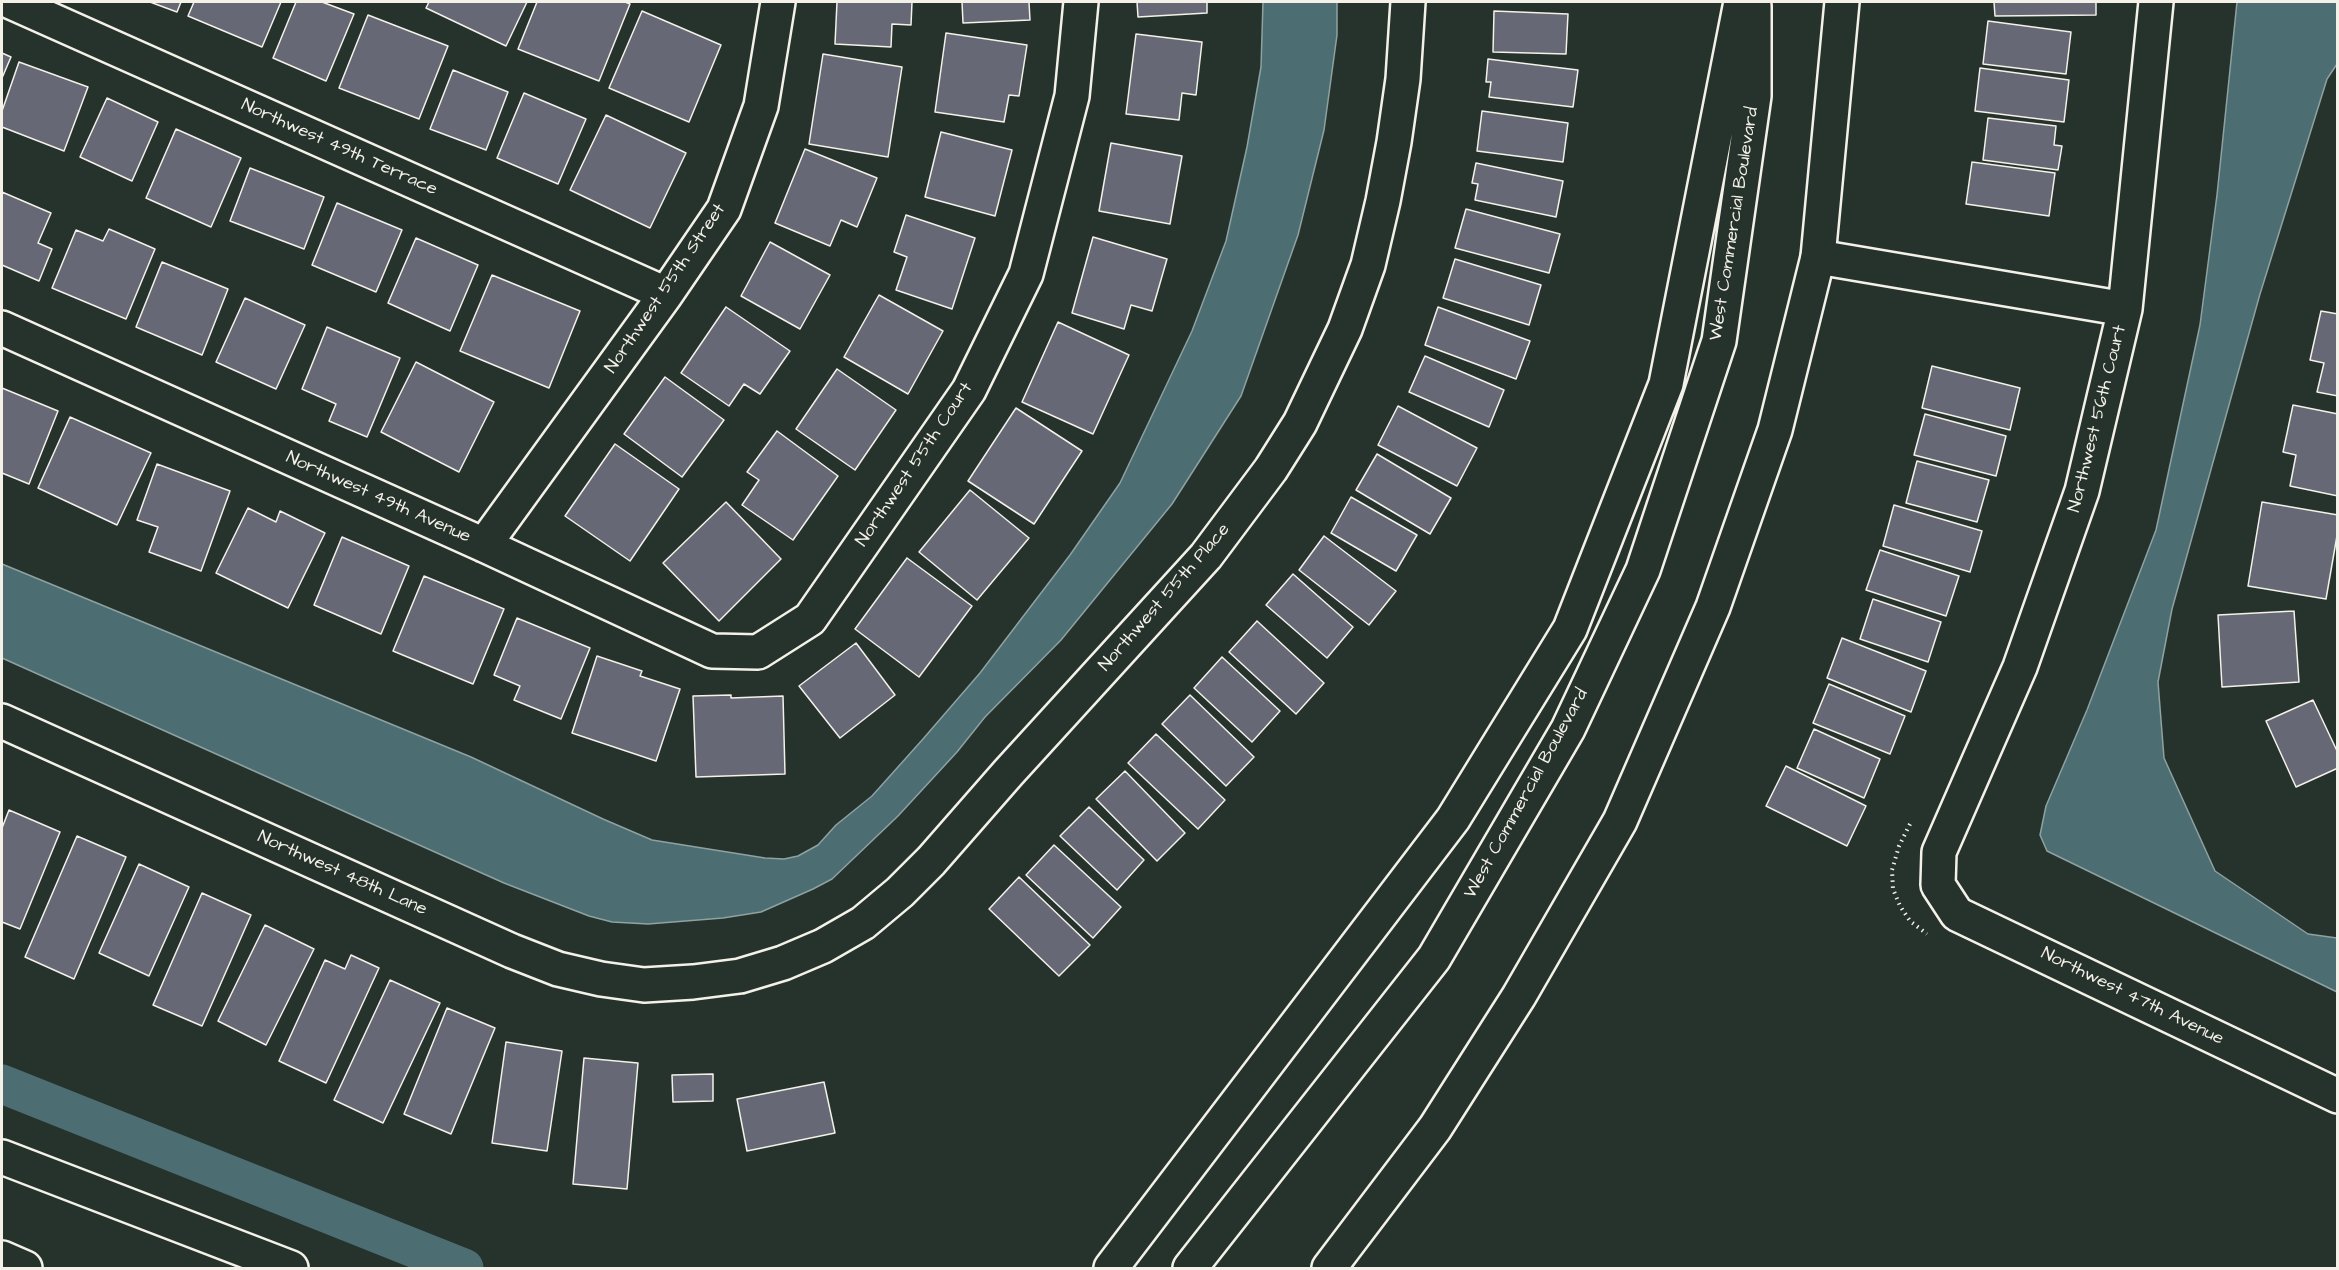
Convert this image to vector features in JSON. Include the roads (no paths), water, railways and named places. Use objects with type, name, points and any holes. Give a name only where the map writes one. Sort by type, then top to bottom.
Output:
[{"type":"main road","name":"Northwest 49th Terrace","points":[[11,2],[666,294]]},
{"type":"main road","name":"Northwest 55th Court","points":[[758,652],[810,619],[974,379],[1026,274],[1072,96],[1081,2]]},
{"type":"main road","name":"Northwest 55th Place","points":[[693,982],[740,976],[793,959],[823,946],[863,923],[900,892],[931,861],[1206,556],[1271,469],[1300,423],[1324,375],[1345,329],[1368,265],[1394,142],[1403,79],[1408,2]]},
{"type":"main road","points":[[1111,1269],[1453,819],[1570,629],[1666,384],[1741,2]]},
{"type":"main road","name":"West Commercial Boulevard","points":[[1190,1269],[1434,958],[1568,729],[1643,570],[1719,341],[1754,96],[1755,2]]},
{"type":"main road","points":[[1329,1269],[1435,1128],[1519,996],[1620,821],[1713,607],[1775,430],[1818,257],[1842,2]]},
{"type":"main road","name":"Northwest 56th Court","points":[[1938,885],[1939,852],[2020,667],[2082,491],[2125,309],[2156,2]]},
{"type":"main road","name":"Northwest 55th Street","points":[[484,545],[666,294],[724,209],[761,106],[770,5]]},
{"type":"main road","points":[[1818,257],[2125,309]]},
{"type":"main road","name":"Northwest 49th Avenue","points":[[2,328],[484,545],[712,651],[758,652]]},
{"type":"main road","name":"Northwest 48th Lane","points":[[2,721],[512,951],[558,969],[601,979],[644,985],[693,982]]},
{"type":"main road","name":"Northwest 47th Avenue","points":[[1938,885],[1957,914],[2337,1096]]},
{"type":"main road","points":[[2,1157],[291,1269]]},
{"type":"main road","points":[[2,1258],[25,1269]]},
{"type":"water","points":[[1263,2],[1337,2],[1337,35],[1324,130],[1298,235],[1241,396],[1172,504],[1061,640],[985,717],[957,752],[898,816],[832,879],[813,889],[761,912],[723,918],[648,924],[612,922],[589,916],[504,883],[2,658],[2,564],[471,757],[652,840],[765,858],[784,859],[798,856],[818,845],[836,825],[872,796],[980,673],[1070,555],[1120,483],[1192,331],[1226,241],[1247,147],[1261,67]]},
{"type":"water","points":[[2237,2],[2337,2],[2337,64],[2327,79],[2260,294],[2172,609],[2158,682],[2164,758],[2215,871],[2308,934],[2337,938],[2337,992],[2047,851],[2040,835],[2046,806],[2087,710],[2156,530],[2200,325],[2217,195]]},
{"type":"waterway","points":[[2,1084],[464,1268]]}]
